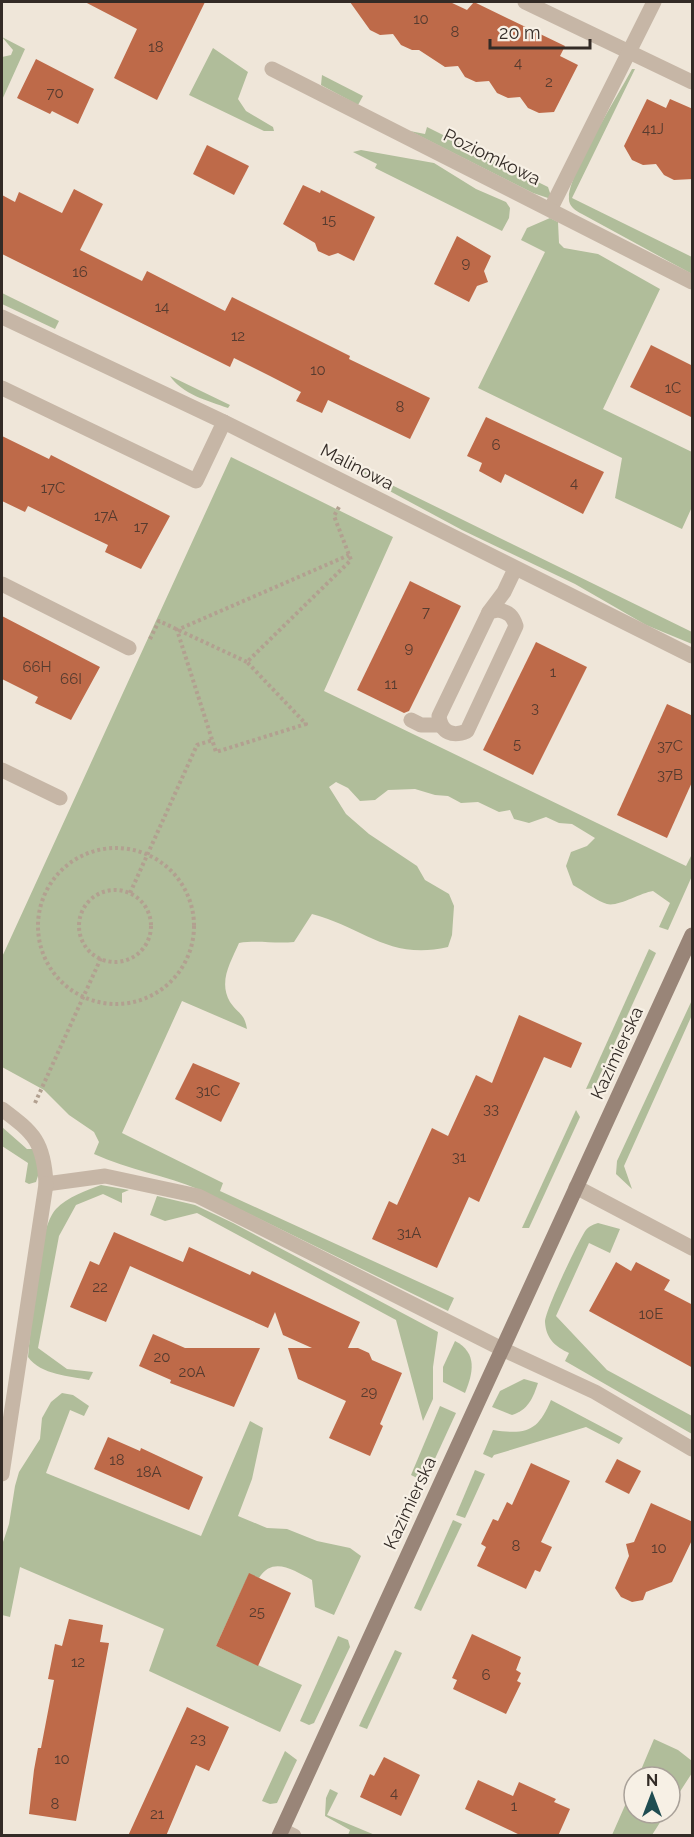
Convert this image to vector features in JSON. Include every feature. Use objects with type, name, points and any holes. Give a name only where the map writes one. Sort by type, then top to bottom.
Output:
[{"type":"street","points":[[525,2],[693,82]]},
{"type":"street","points":[[551,208],[654,2]]},
{"type":"street","name":"Poziomkowa","points":[[272,69],[551,208],[693,282]]},
{"type":"street","name":"Malinowa","points":[[2,317],[224,422],[693,656]]},
{"type":"street","points":[[2,388],[196,481],[224,422]]},
{"type":"street","points":[[489,612],[506,612],[513,617],[516,626],[468,731],[459,734],[448,733],[440,725],[439,716],[489,612],[504,592],[515,569]]},
{"type":"street","points":[[2,584],[129,648]]},
{"type":"street","points":[[411,720],[422,725],[440,725]]},
{"type":"street","points":[[2,770],[60,798]]},
{"type":"street","name":"Kazimierska","points":[[285,1834],[502,1349],[693,935]]},
{"type":"street","points":[[2,1109],[32,1133],[45,1156],[45,1184],[2,1474]]},
{"type":"street","points":[[45,1184],[105,1176],[198,1196],[502,1349],[595,1392],[693,1449]]},
{"type":"street","points":[[576,1187],[693,1248]]},
{"type":"path","points":[[247,662],[351,560],[334,516],[349,484]]},
{"type":"path","points":[[177,630],[349,555]]},
{"type":"path","points":[[149,642],[159,621],[247,662],[306,724],[216,752],[177,630]]},
{"type":"path","points":[[130,893],[197,746],[213,740]]},
{"type":"path","points":[[125,849],[148,855],[176,877],[189,900],[193,915],[193,938],[185,962],[171,982],[141,1001],[117,1005],[83,997],[61,981],[41,950],[38,925],[48,888],[75,860],[98,850],[125,849]]},
{"type":"path","points":[[108,890],[130,893],[141,900],[148,910],[152,922],[148,940],[136,955],[125,960],[101,958],[91,952],[80,933],[83,911],[89,901],[108,890]]},
{"type":"path","points":[[25,1126],[101,958]]},
{"type":"green space","points":[[2,37],[25,49],[2,100],[2,57],[11,55],[13,50]]},
{"type":"green space","points":[[213,48],[248,72],[238,99],[246,111],[273,127],[274,131],[264,131],[189,95]]},
{"type":"green space","points":[[632,69],[635,69],[572,198],[692,257],[692,274],[579,212],[570,203],[571,186],[577,170]]},
{"type":"green space","points":[[322,75],[363,96],[358,105],[321,85]]},
{"type":"green space","points":[[427,127],[548,187],[551,196],[548,198],[533,193],[410,131],[425,134]]},
{"type":"green space","points":[[361,150],[434,163],[476,189],[506,202],[510,208],[509,218],[502,231],[375,168],[377,164],[353,152]]},
{"type":"green space","points":[[550,218],[558,222],[559,243],[564,248],[598,254],[660,289],[603,409],[692,452],[692,507],[682,529],[615,498],[622,458],[478,388],[545,252],[521,240],[527,228]]},
{"type":"green space","points":[[2,293],[59,321],[55,329],[2,304]]},
{"type":"green space","points":[[170,376],[230,405],[228,408],[196,396],[181,388]]},
{"type":"green space","points":[[231,457],[393,537],[324,691],[686,866],[692,854],[692,876],[668,930],[659,927],[670,903],[653,891],[623,902],[607,904],[573,885],[566,866],[571,852],[587,846],[595,838],[572,824],[559,823],[546,817],[529,823],[514,819],[510,810],[499,812],[478,802],[461,803],[448,796],[415,789],[388,790],[375,800],[360,801],[348,788],[336,782],[329,787],[346,814],[369,834],[417,866],[425,880],[449,894],[454,906],[452,935],[448,947],[409,950],[392,946],[312,914],[294,942],[239,943],[229,964],[225,987],[230,1002],[242,1016],[247,1029],[182,1001],[122,1133],[223,1183],[220,1191],[454,1298],[448,1311],[200,1190],[94,1154],[99,1142],[94,1132],[69,1115],[44,1090],[2,1067],[2,957]]},
{"type":"green space","points":[[359,469],[692,632],[692,644],[646,625],[575,584],[462,530],[358,474]]},
{"type":"green space","points":[[649,949],[656,953],[594,1088],[586,1089]]},
{"type":"green space","points":[[692,1000],[692,1015],[624,1166],[632,1189],[616,1174],[617,1161]]},
{"type":"green space","points":[[576,1110],[580,1117],[529,1228],[522,1228]]},
{"type":"green space","points":[[2,1127],[27,1149],[33,1149],[43,1160],[36,1182],[29,1184],[25,1182],[28,1163],[2,1146]]},
{"type":"green space","points":[[101,1185],[129,1190],[122,1193],[122,1203],[103,1194],[76,1205],[59,1236],[38,1348],[67,1369],[93,1372],[89,1380],[65,1376],[40,1368],[28,1357],[40,1253],[50,1220],[56,1209],[66,1201]]},
{"type":"green space","points":[[157,1196],[195,1205],[233,1223],[438,1332],[433,1367],[433,1399],[423,1421],[396,1320],[197,1213],[165,1221],[150,1215]]},
{"type":"green space","points":[[598,1223],[620,1229],[610,1253],[589,1243],[556,1316],[607,1370],[692,1416],[692,1434],[565,1361],[569,1353],[556,1345],[547,1333],[546,1316],[562,1278],[585,1231]]},
{"type":"green space","points":[[455,1341],[467,1351],[472,1364],[465,1393],[443,1382],[443,1367]]},
{"type":"green space","points":[[524,1379],[538,1383],[526,1407],[512,1415],[492,1407],[500,1391]]},
{"type":"green space","points":[[62,1393],[73,1395],[89,1406],[84,1416],[70,1410],[46,1473],[201,1536],[250,1421],[263,1428],[252,1479],[238,1516],[267,1528],[287,1529],[317,1541],[350,1548],[361,1556],[334,1615],[315,1607],[312,1580],[298,1572],[277,1566],[265,1571],[259,1578],[249,1574],[216,1646],[302,1685],[280,1732],[149,1671],[164,1629],[20,1567],[10,1617],[2,1615],[2,1545],[9,1524],[15,1486],[19,1472],[40,1439],[42,1418],[51,1402]]},
{"type":"green space","points":[[551,1400],[623,1438],[619,1444],[586,1427],[494,1455],[492,1458],[483,1454],[493,1430],[515,1432],[530,1428],[541,1418]]},
{"type":"green space","points":[[440,1406],[456,1413],[427,1476],[421,1480],[411,1475]]},
{"type":"green space","points":[[475,1470],[485,1474],[465,1518],[456,1515]]},
{"type":"green space","points":[[453,1520],[462,1524],[421,1611],[414,1608]]},
{"type":"green space","points":[[338,1636],[348,1640],[350,1647],[314,1723],[309,1725],[300,1721]]},
{"type":"green space","points":[[395,1650],[402,1653],[367,1729],[359,1726]]},
{"type":"green space","points":[[654,1739],[678,1750],[692,1761],[692,1773],[682,1788],[682,1765],[643,1765]]},
{"type":"green space","points":[[285,1751],[297,1760],[277,1803],[270,1804],[262,1801]]},
{"type":"green space","points":[[330,1789],[338,1793],[327,1815],[375,1835],[348,1835],[350,1830],[325,1816],[326,1798]]},
{"type":"green space","points":[[622,1812],[622,1825],[658,1825],[652,1835],[612,1835]]},
{"type":"building","points":[[85,2],[205,2],[157,100],[114,78],[137,29]]},
{"type":"building","points":[[350,2],[450,2],[467,10],[474,2],[565,46],[560,56],[578,65],[554,112],[539,113],[528,108],[520,97],[508,98],[497,93],[489,81],[476,82],[465,77],[458,66],[445,67],[419,50],[412,50],[401,45],[393,34],[380,35],[370,30]]},
{"type":"building","points":[[36,59],[94,89],[78,124],[17,98]]},
{"type":"building","points":[[647,99],[666,108],[670,99],[693,109],[693,179],[674,180],[664,175],[656,164],[643,165],[632,160],[624,146]]},
{"type":"building","points":[[207,145],[249,166],[234,195],[193,174]]},
{"type":"building","points":[[303,185],[320,193],[321,190],[375,217],[354,261],[338,253],[329,256],[318,251],[315,243],[283,224]]},
{"type":"building","points":[[74,189],[103,204],[80,250],[142,281],[147,271],[225,311],[232,297],[350,356],[349,359],[430,398],[410,439],[328,400],[322,413],[296,401],[301,392],[234,358],[230,367],[2,254],[2,195],[15,202],[19,192],[62,213]]},
{"type":"building","points":[[457,236],[491,256],[484,271],[488,282],[477,286],[469,302],[434,284]]},
{"type":"building","points":[[651,345],[693,366],[693,418],[630,387]]},
{"type":"building","points":[[486,417],[604,472],[583,514],[505,474],[501,483],[479,471],[482,463],[467,456]]},
{"type":"building","points":[[2,436],[49,459],[51,455],[170,516],[141,569],[105,552],[108,545],[28,506],[25,512],[2,501]]},
{"type":"building","points":[[410,581],[461,606],[409,711],[404,713],[357,690]]},
{"type":"building","points":[[2,616],[100,667],[71,720],[35,703],[38,697],[2,679]]},
{"type":"building","points":[[536,642],[587,667],[533,775],[483,750]]},
{"type":"building","points":[[667,704],[693,716],[693,780],[667,838],[617,815]]},
{"type":"building","points":[[519,1015],[582,1043],[571,1068],[544,1057],[479,1202],[469,1197],[437,1268],[372,1239],[389,1201],[397,1205],[432,1128],[448,1136],[476,1075],[492,1083]]},
{"type":"building","points":[[193,1063],[240,1083],[221,1122],[175,1099]]},
{"type":"building","points":[[114,1232],[183,1262],[189,1247],[250,1275],[252,1271],[360,1322],[348,1348],[358,1348],[369,1353],[372,1360],[402,1373],[380,1424],[383,1426],[370,1456],[329,1438],[346,1401],[298,1379],[288,1348],[312,1348],[283,1335],[275,1312],[268,1328],[130,1266],[106,1322],[70,1307],[90,1261],[99,1265]]},
{"type":"building","points":[[616,1262],[631,1271],[636,1262],[670,1280],[664,1290],[693,1305],[693,1368],[589,1311]]},
{"type":"building","points":[[153,1334],[185,1348],[260,1348],[234,1407],[170,1383],[171,1380],[139,1366]]},
{"type":"building","points":[[108,1437],[140,1451],[141,1448],[203,1477],[189,1510],[94,1469]]},
{"type":"building","points":[[617,1459],[641,1471],[629,1494],[605,1482]]},
{"type":"building","points":[[531,1463],[570,1481],[541,1542],[552,1547],[540,1572],[535,1570],[526,1589],[477,1566],[486,1547],[481,1544],[493,1519],[498,1521],[507,1502],[512,1505]]},
{"type":"building","points":[[651,1503],[693,1522],[693,1538],[672,1582],[646,1592],[643,1600],[632,1602],[621,1597],[615,1588],[629,1556],[626,1544],[634,1542]]},
{"type":"building","points":[[249,1573],[291,1593],[258,1666],[216,1646]]},
{"type":"building","points":[[69,1619],[103,1625],[100,1642],[109,1643],[76,1821],[29,1814],[38,1748],[41,1748],[54,1680],[48,1679],[55,1644],[62,1646]]},
{"type":"building","points":[[472,1634],[521,1657],[516,1670],[521,1673],[517,1681],[521,1683],[506,1714],[453,1689],[457,1680],[452,1678]]},
{"type":"building","points":[[187,1707],[229,1727],[209,1771],[196,1765],[166,1836],[128,1836]]},
{"type":"building","points":[[384,1757],[420,1775],[401,1816],[360,1797],[370,1774],[374,1776]]},
{"type":"building","points":[[478,1780],[513,1796],[519,1782],[556,1799],[554,1802],[570,1809],[558,1836],[522,1836],[465,1809]]}]
